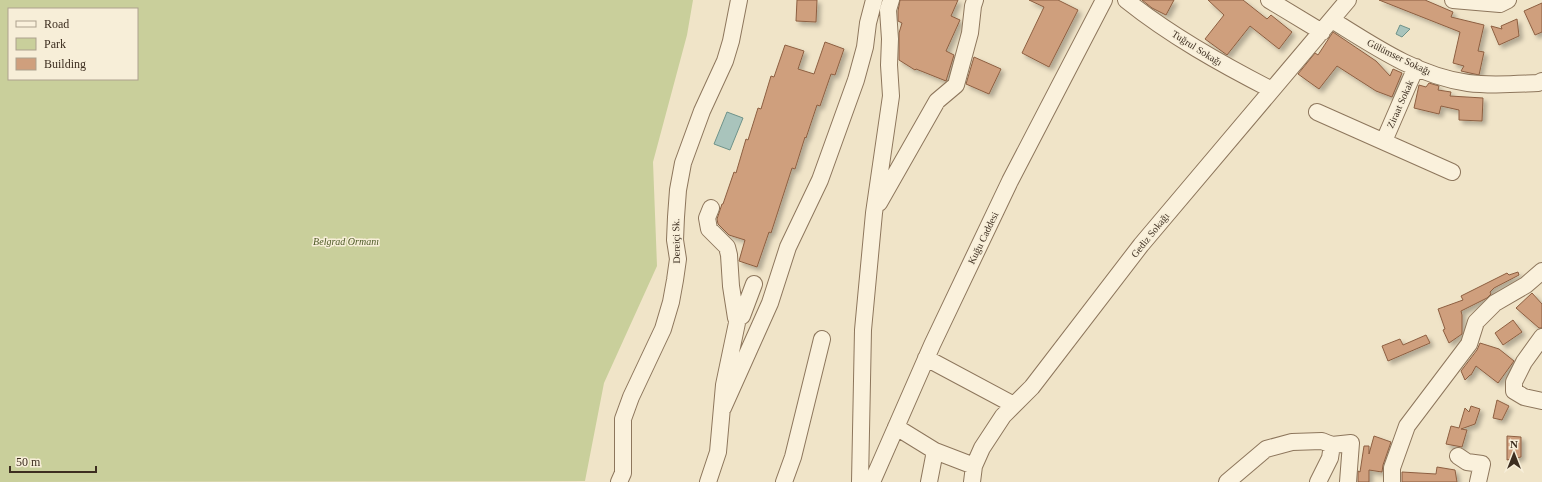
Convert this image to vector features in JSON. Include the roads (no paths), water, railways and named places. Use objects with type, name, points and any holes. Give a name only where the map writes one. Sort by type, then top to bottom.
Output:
[{"type":"street","name":"Dereiçi Sk.","points":[[620,482],[623,473],[623,419],[631,397],[662,329],[676,280],[678,259],[675,240],[676,217],[678,190],[683,164],[702,111],[731,41],[739,0]]},
{"type":"street","points":[[867,0],[868,23]]},
{"type":"street","points":[[723,408],[770,303],[788,247],[820,180],[856,80],[874,0]]},
{"type":"street","points":[[860,482],[863,330],[874,213],[891,96],[888,66],[890,39],[888,10],[890,0]]},
{"type":"street","points":[[874,213],[937,101],[956,85],[970,33],[974,0]]},
{"type":"street","name":"Kuğu Caddesi","points":[[872,482],[926,358],[1010,181],[1104,0]]},
{"type":"street","name":"Tuğrul Sokağı","points":[[1126,0],[1143,13],[1220,63],[1272,90]]},
{"type":"street","points":[[1269,0],[1322,32]]},
{"type":"street","name":"Gediz Sokağı","points":[[973,474],[982,448],[1002,416],[1032,387],[1141,246],[1348,0]]},
{"type":"street","points":[[1453,0],[1500,4],[1508,0]]},
{"type":"street","name":"Gülümser Sokağı","points":[[1332,20],[1378,49],[1429,74],[1467,83],[1500,85],[1538,83],[1542,81]]},
{"type":"street","name":"Ziraat Sokak","points":[[1384,141],[1416,67]]},
{"type":"street","points":[[1317,112],[1452,172]]},
{"type":"street","points":[[711,208],[707,218],[709,230],[727,247],[733,302],[736,318],[738,318]]},
{"type":"street","points":[[1392,482],[1392,468],[1407,426],[1469,344],[1476,322],[1495,303],[1526,285],[1542,271]]},
{"type":"street","points":[[708,482],[718,452],[724,385],[738,318],[742,316],[745,310],[754,284]]},
{"type":"street","points":[[1542,337],[1524,362],[1514,382],[1514,391],[1524,397],[1542,401]]},
{"type":"street","points":[[784,482],[793,458],[822,338]]},
{"type":"street","points":[[926,358],[1014,405]]},
{"type":"street","points":[[896,427],[973,474]]},
{"type":"street","points":[[1227,482],[1266,448],[1292,442],[1322,440],[1332,445],[1351,443],[1348,482]]},
{"type":"street","points":[[1318,482],[1330,458],[1332,445]]},
{"type":"street","points":[[929,482],[935,451]]},
{"type":"street","points":[[1458,456],[1467,462],[1482,464],[1478,482]]},
{"type":"water","points":[[1400,25],[1410,29],[1402,37],[1396,34]]},
{"type":"water","points":[[727,112],[743,118],[730,150],[714,144]]},
{"type":"park label","name":"Belgrad Ormanı","points":[[346,241]]}]
